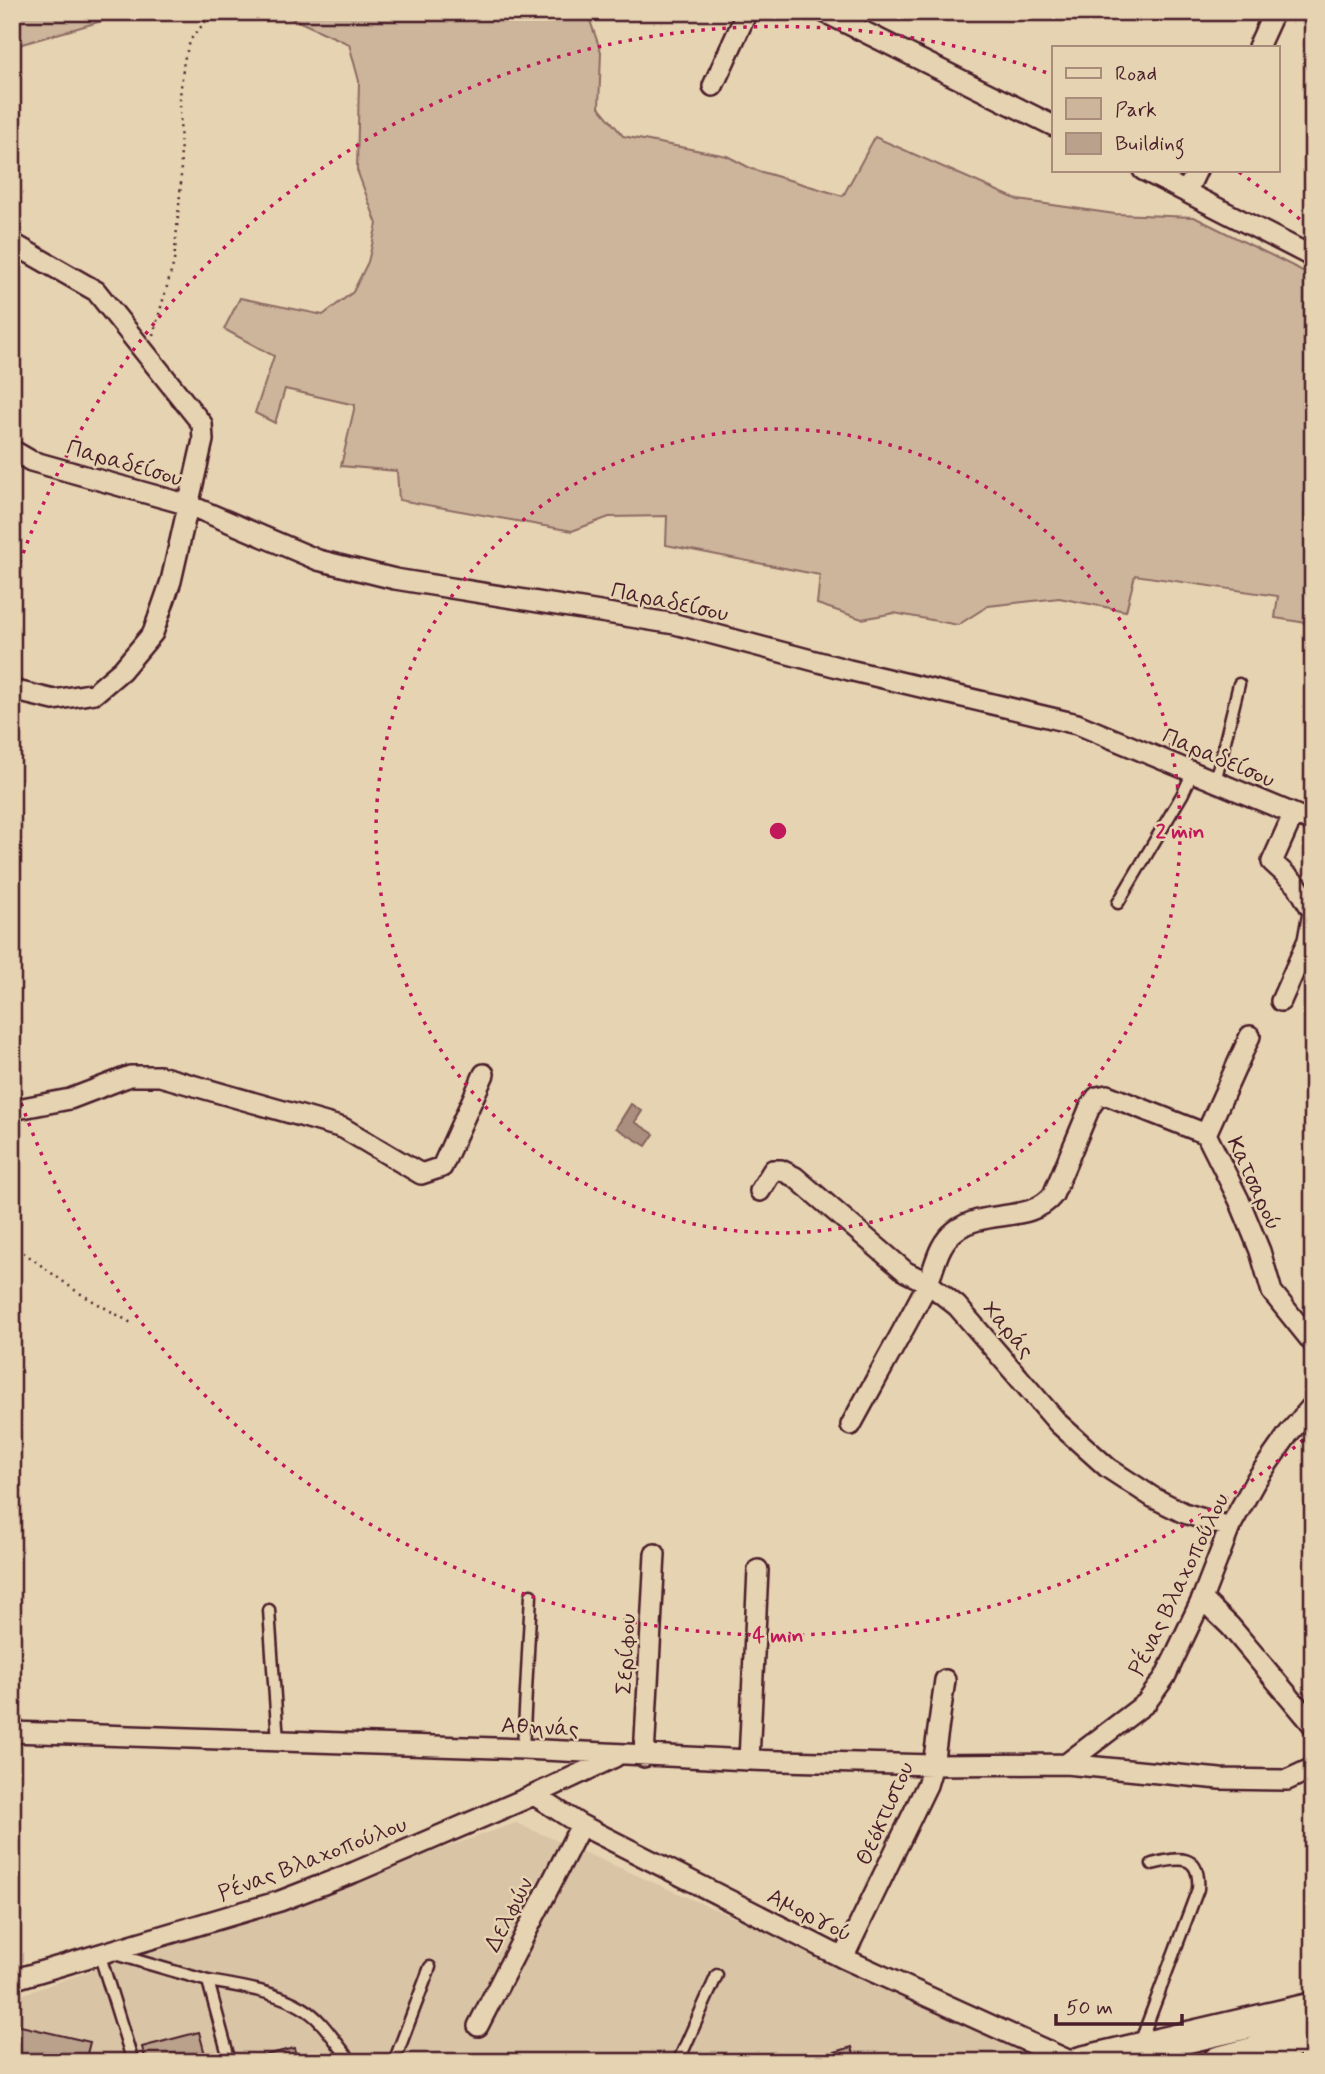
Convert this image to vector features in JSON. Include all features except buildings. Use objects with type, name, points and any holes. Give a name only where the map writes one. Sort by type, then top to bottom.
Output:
[{"type":"main road","points":[[1081,2062],[1313,2008]]},
{"type":"main road","points":[[1218,2062],[1313,2038]]},
{"type":"street","points":[[713,86],[747,12]]},
{"type":"street","points":[[824,12],[1052,125]]},
{"type":"street","points":[[1258,46],[1274,12]]},
{"type":"street","points":[[1147,172],[1313,257]]},
{"type":"street","points":[[1187,191],[1196,172]]},
{"type":"street","points":[[12,243],[96,292],[202,424],[203,440],[171,581],[153,633],[122,670],[95,693],[54,700],[12,690]]},
{"type":"street","name":"Παραδείσου","points":[[12,450],[31,461],[189,505],[318,560],[395,579],[675,624],[875,676],[1077,723],[1313,822]]},
{"type":"street","points":[[1281,1001],[1308,940],[1313,912],[1297,885],[1272,862],[1293,815]]},
{"type":"street","name":"Κατσαρού","points":[[1250,1036],[1206,1134],[1239,1200],[1260,1251],[1272,1292],[1313,1343]]},
{"type":"street","points":[[12,1110],[69,1099],[131,1076],[160,1076],[343,1128],[421,1174],[442,1167],[484,1074]]},
{"type":"street","points":[[851,1425],[928,1283],[942,1243],[957,1229],[979,1219],[1034,1210],[1044,1205],[1053,1195],[1090,1107],[1097,1097],[1107,1095],[1206,1134]]},
{"type":"street","name":"Χαράς","points":[[760,1191],[773,1170],[781,1170],[795,1177],[906,1272],[928,1283],[957,1306],[1058,1423],[1108,1468],[1154,1498],[1184,1513],[1230,1527]]},
{"type":"street","name":"Ρένας Βλαχοπούλου","points":[[1066,1764],[1146,1703],[1165,1677],[1202,1599],[1230,1527],[1263,1471],[1289,1433],[1313,1405]]},
{"type":"street","name":"Σερίφου","points":[[644,1757],[655,1555]]},
{"type":"street","points":[[749,1760],[758,1570]]},
{"type":"street","points":[[1202,1599],[1230,1626],[1313,1725]]},
{"type":"street","name":"Θεόκτιστου","points":[[843,1958],[927,1785],[933,1765],[945,1680]]},
{"type":"street","name":"Αθηνάς","points":[[12,1732],[523,1749],[644,1757],[933,1765],[1066,1764],[1220,1779],[1287,1780],[1313,1768]]},
{"type":"street","name":"Ρένας Βλαχοπούλου","points":[[12,1980],[281,1901],[534,1795],[619,1755]]},
{"type":"street","name":"Αμοργού","points":[[534,1795],[581,1825],[843,1958],[1072,2062]]},
{"type":"street","name":"Δελφών","points":[[478,2026],[581,1825]]},
{"type":"lane","points":[[1216,782],[1239,684]]},
{"type":"lane","points":[[1118,903],[1193,772]]},
{"type":"lane","points":[[523,1749],[531,1595]]},
{"type":"lane","points":[[270,1610],[278,1741]]},
{"type":"lane","points":[[1138,2050],[1198,1889],[1199,1874],[1193,1864],[1178,1858],[1152,1864]]},
{"type":"lane","points":[[133,2062],[105,1954],[208,1981],[272,1994],[298,2006],[320,2021],[337,2046],[353,2062]]},
{"type":"lane","points":[[394,2062],[430,1967]]},
{"type":"lane","points":[[678,2062],[717,1975]]},
{"type":"lane","points":[[208,1981],[230,2062]]},
{"type":"path","points":[[147,355],[174,262],[181,183],[180,96],[184,60],[191,39],[213,12]]},
{"type":"path","points":[[12,1244],[76,1291],[133,1324]]},
{"type":"shaded area","points":[[631,1104],[642,1111],[635,1122],[654,1134],[646,1146],[616,1128]]},
{"type":"shaded area","points":[[516,1823],[1051,2055],[1021,2062],[12,2062],[12,1998]]},
{"type":"green space","points":[[12,12],[133,12],[12,47]]},
{"type":"green space","points":[[278,12],[587,12],[601,52],[599,107],[623,136],[727,156],[752,169],[843,196],[875,137],[1018,200],[1115,214],[1194,217],[1313,276],[1313,624],[1275,618],[1278,596],[1135,575],[1126,611],[1059,598],[988,606],[958,625],[894,613],[862,619],[817,604],[820,575],[666,545],[667,516],[609,517],[572,531],[399,500],[397,471],[341,466],[355,405],[285,389],[275,423],[255,413],[274,356],[224,329],[240,298],[323,315],[353,292],[368,262],[377,224],[357,170],[359,81],[349,44]]},
{"type":"waterway","points":[[1313,1461],[1307,1504],[1313,1611]]}]
